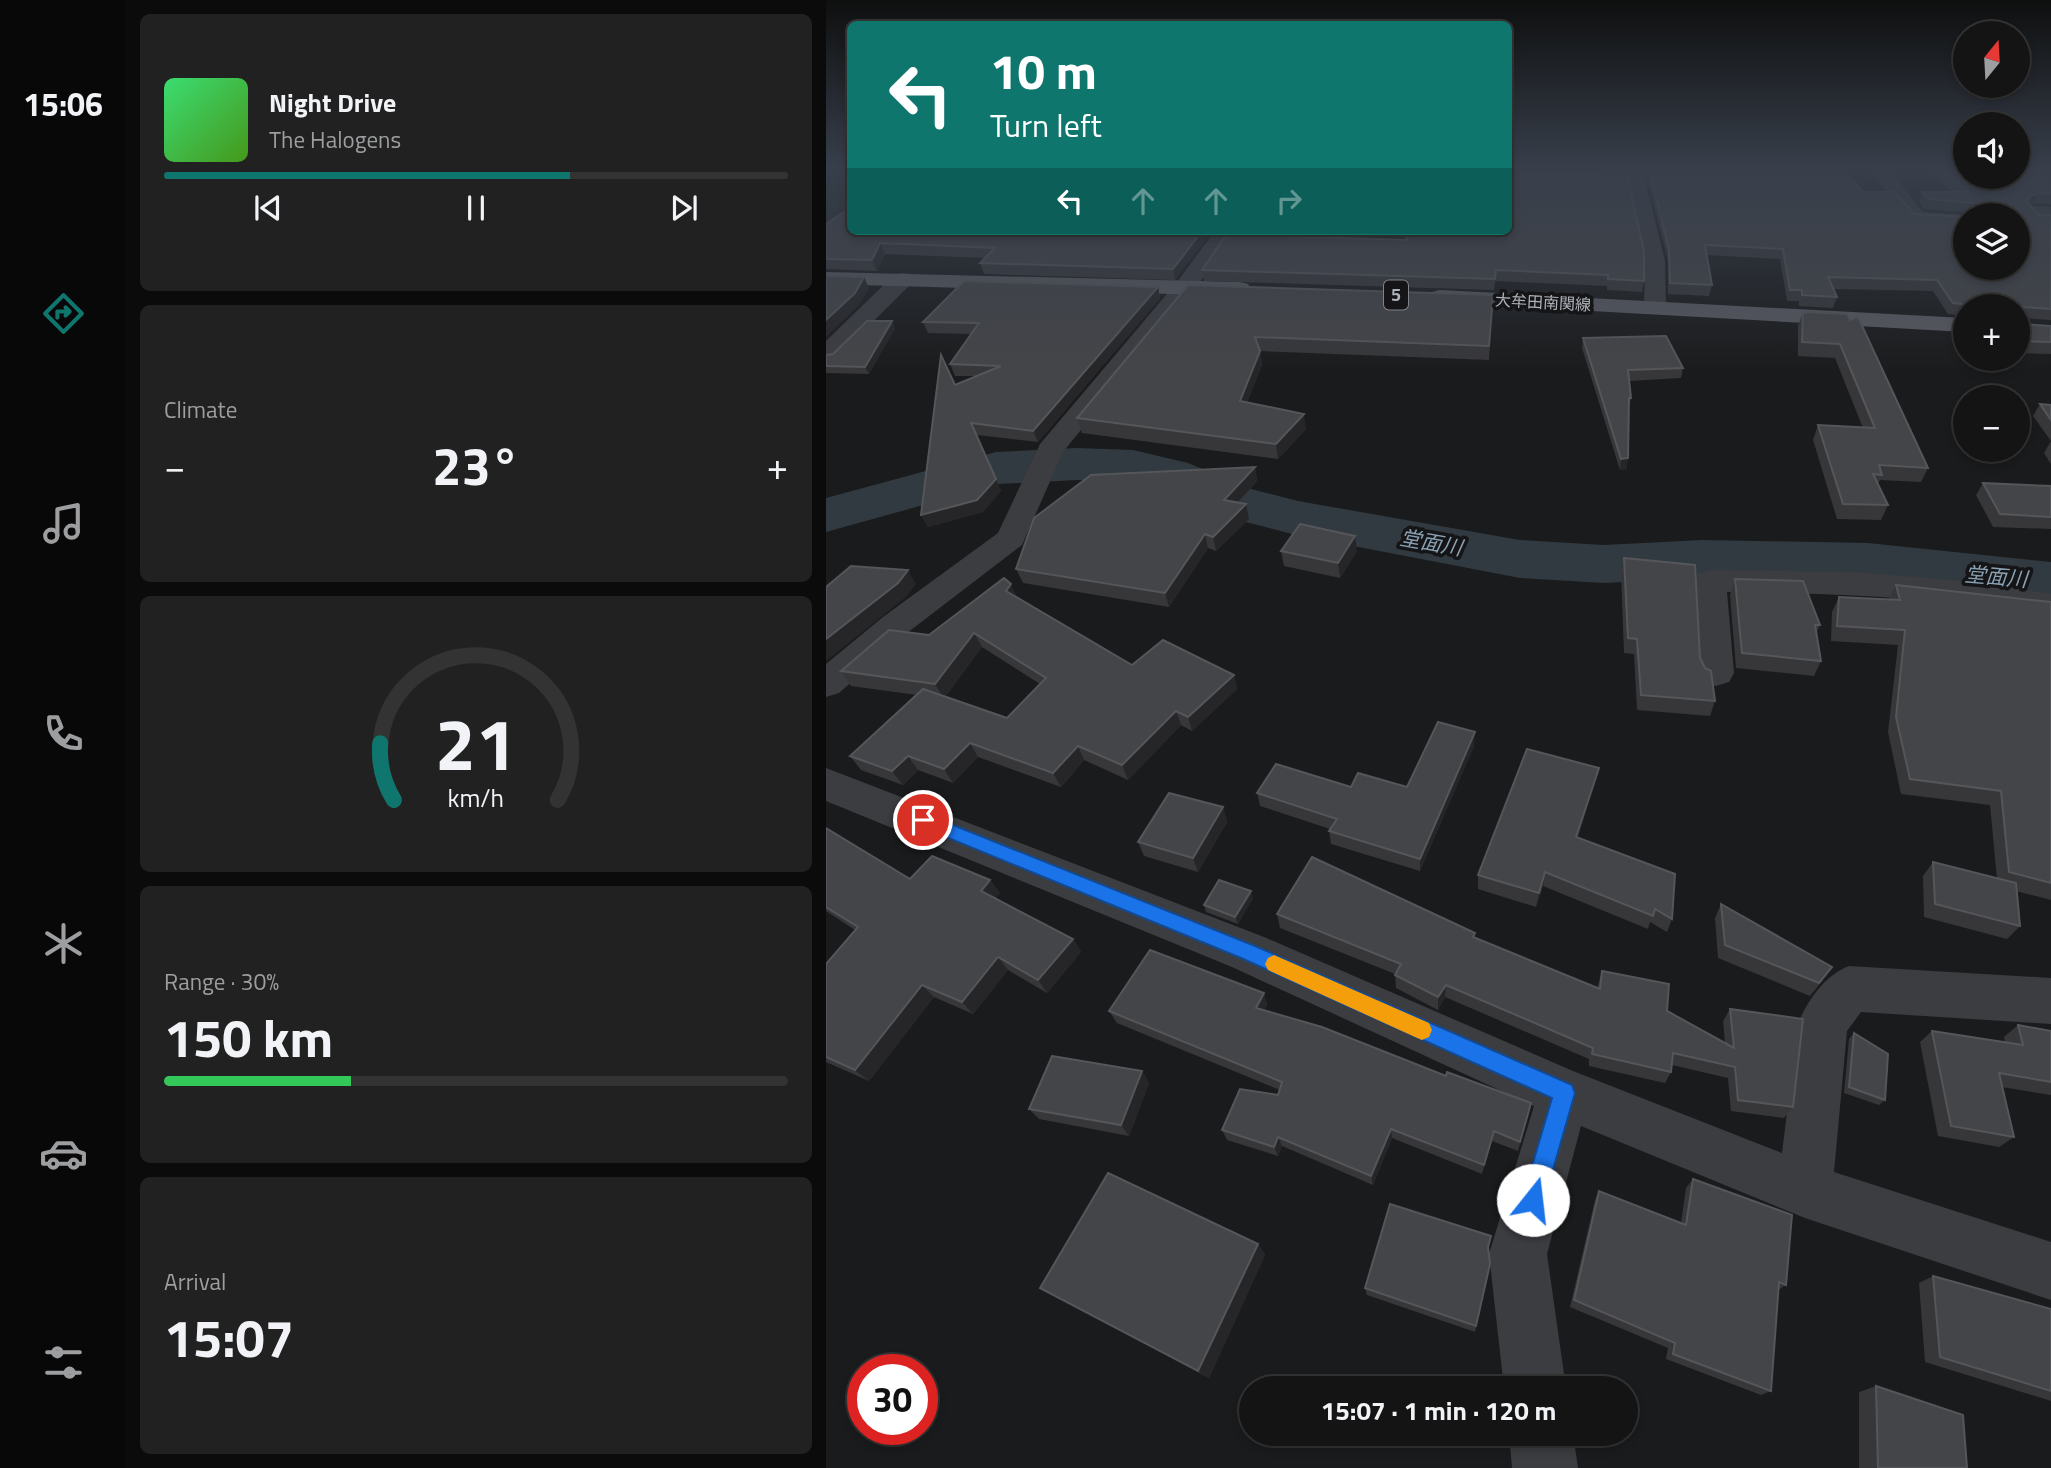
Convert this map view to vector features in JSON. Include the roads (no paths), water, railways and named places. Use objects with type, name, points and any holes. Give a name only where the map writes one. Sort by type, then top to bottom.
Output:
[{"type":"main road","points":[[826,278],[1268,290]]},
{"type":"main road","name":"大牟田南関線","points":[[1420,296],[1953,324]]},
{"type":"street","points":[[826,684],[895,625],[1012,538],[1043,464],[1185,287],[1222,236]]},
{"type":"street","points":[[1649,236],[1655,261],[1655,308]]},
{"type":"street","points":[[826,354],[903,279]]},
{"type":"street","points":[[1716,673],[1710,581],[1854,583],[1974,593],[2051,605]]},
{"type":"street","points":[[826,783],[1248,952],[1564,1093],[1805,1190],[2051,1270]]},
{"type":"street","points":[[1805,1190],[1823,1023],[1849,989],[2051,1000]]},
{"type":"street","points":[[1533,1376],[1518,1254],[1564,1093]]},
{"type":"street","points":[[1542,1446],[1545,1468]]},
{"type":"waterway","name":"堂面川","points":[[826,515],[996,468],[1077,464],[1133,466],[1169,474],[1231,501],[1296,518],[1520,559],[1604,564],[1702,559],[1868,562],[2051,582]]}]
